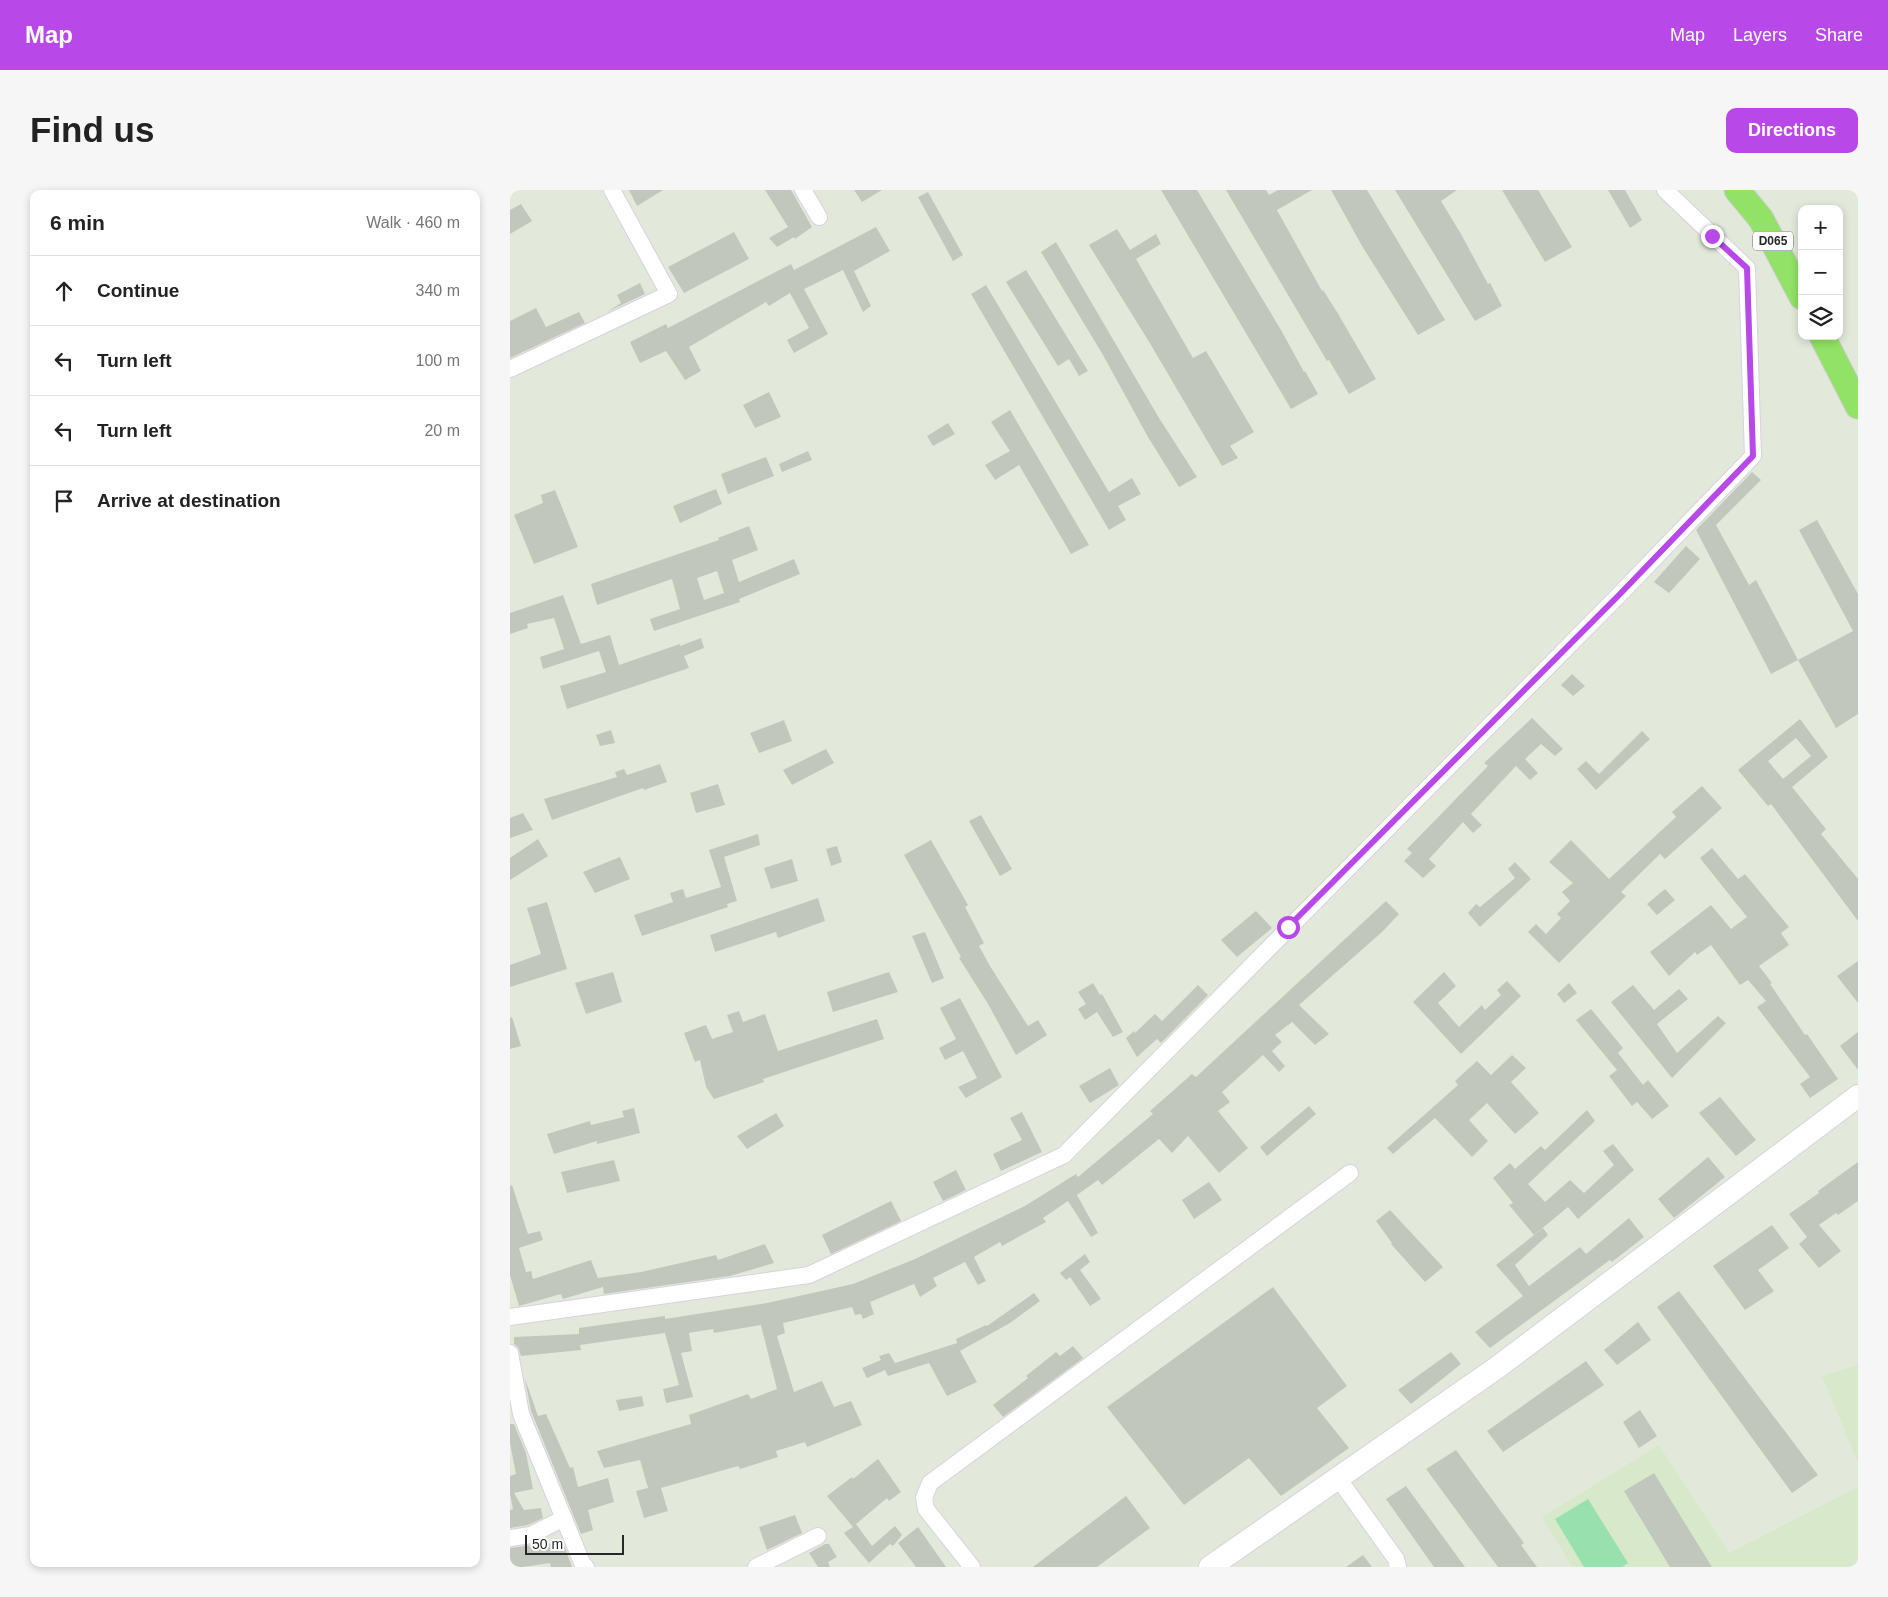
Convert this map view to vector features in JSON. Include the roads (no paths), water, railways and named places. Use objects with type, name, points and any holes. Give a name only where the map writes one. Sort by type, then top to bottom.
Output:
[{"type":"main road","name":"D065","points":[[1737,190],[1761,219],[1801,295]]},
{"type":"main road","points":[[1824,340],[1858,406]]},
{"type":"street","points":[[510,369],[669,294],[612,190]]},
{"type":"street","points":[[803,190],[819,217]]},
{"type":"street","points":[[510,1317],[808,1275],[1064,1155],[1619,595],[1753,456],[1747,268],[1665,190]]},
{"type":"street","points":[[1210,1567],[1495,1369],[1858,1096]]},
{"type":"street","points":[[972,1567],[926,1508],[924,1498],[930,1483],[1350,1173]]},
{"type":"street","points":[[510,1353],[515,1414],[564,1518],[583,1565],[586,1567]]},
{"type":"street","points":[[1338,1478],[1396,1559],[1398,1567]]},
{"type":"street","points":[[510,1538],[531,1535],[564,1518]]},
{"type":"street","points":[[756,1567],[818,1536]]}]
